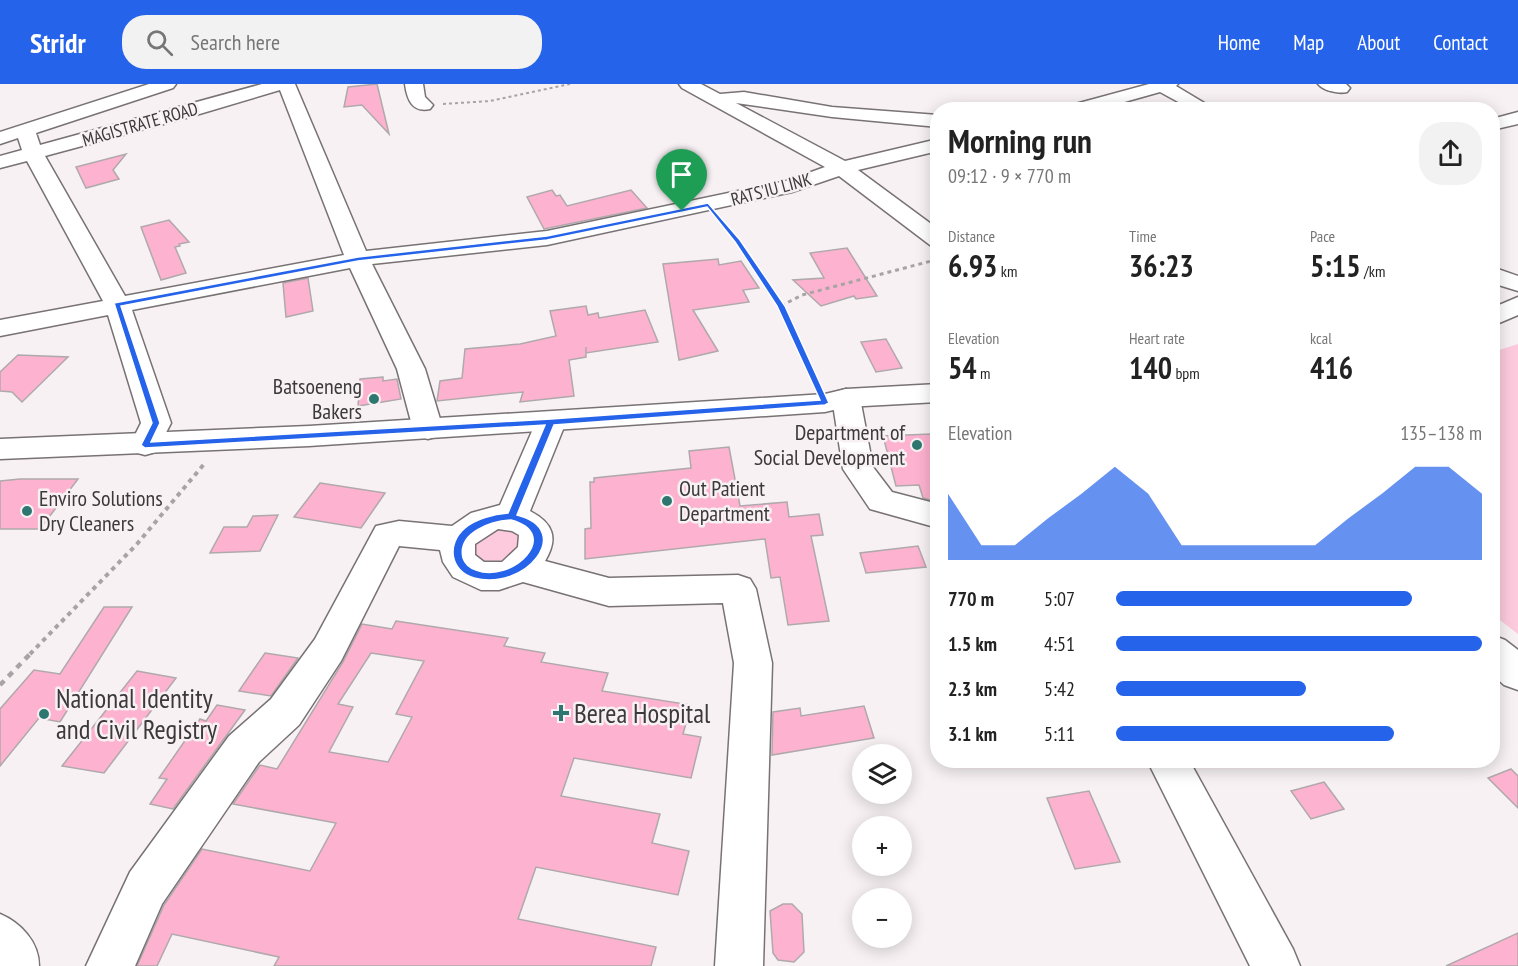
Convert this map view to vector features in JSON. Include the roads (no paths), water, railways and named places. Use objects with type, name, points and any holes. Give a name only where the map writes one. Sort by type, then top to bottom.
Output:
[{"type":"street","points":[[0,138],[167,84]]},
{"type":"street","name":"MAGISTRATE ROAD","points":[[0,162],[180,114],[280,84]]},
{"type":"street","points":[[286,84],[358,259],[411,369],[428,429]]},
{"type":"street","points":[[414,84],[416,99],[424,105]]},
{"type":"street","points":[[688,84],[842,168],[930,234]]},
{"type":"street","points":[[1103,102],[1165,85],[1194,102]]},
{"type":"street","points":[[716,99],[744,97],[832,112],[930,120]]},
{"type":"street","points":[[1500,123],[1518,118]]},
{"type":"street","points":[[25,129],[33,153],[117,304],[156,423],[145,445]]},
{"type":"street","name":"RATS'IU LINK","points":[[0,328],[358,259],[547,238],[792,186],[842,168],[930,147]]},
{"type":"street","points":[[1500,277],[1518,284]]},
{"type":"street","points":[[1500,314],[1518,305]]},
{"type":"street","points":[[0,448],[145,445],[551,422],[930,394]]},
{"type":"street","points":[[836,400],[858,469],[881,501],[930,514]]},
{"type":"street","points":[[511,517],[551,422]]},
{"type":"street","points":[[496,517],[511,517],[533,526],[538,535],[538,546],[533,557],[520,568],[504,575],[486,577],[470,573],[459,564],[457,551],[460,540],[469,530],[496,517]]},
{"type":"street","points":[[110,966],[146,888],[244,749],[285,712],[328,650],[388,535],[399,533],[460,540]]},
{"type":"street","points":[[520,568],[609,592],[738,589],[753,663],[739,966]]},
{"type":"street","points":[[1500,658],[1518,673]]},
{"type":"street","points":[[1171,768],[1276,966]]},
{"type":"street","points":[[0,938],[15,958],[15,966]]},
{"type":"place","name":"Batsoeneng Bakers","points":[[374,399]]},
{"type":"place","name":"Department of Social Development","points":[[917,445]]},
{"type":"place","name":"Out Patient Department","points":[[667,501]]},
{"type":"place","name":"Enviro Solutions Dry Cleaners","points":[[27,511]]},
{"type":"place","name":"Berea Hospital","points":[[561,713]]},
{"type":"place","name":"National Identity and Civil Registry","points":[[44,714]]}]
